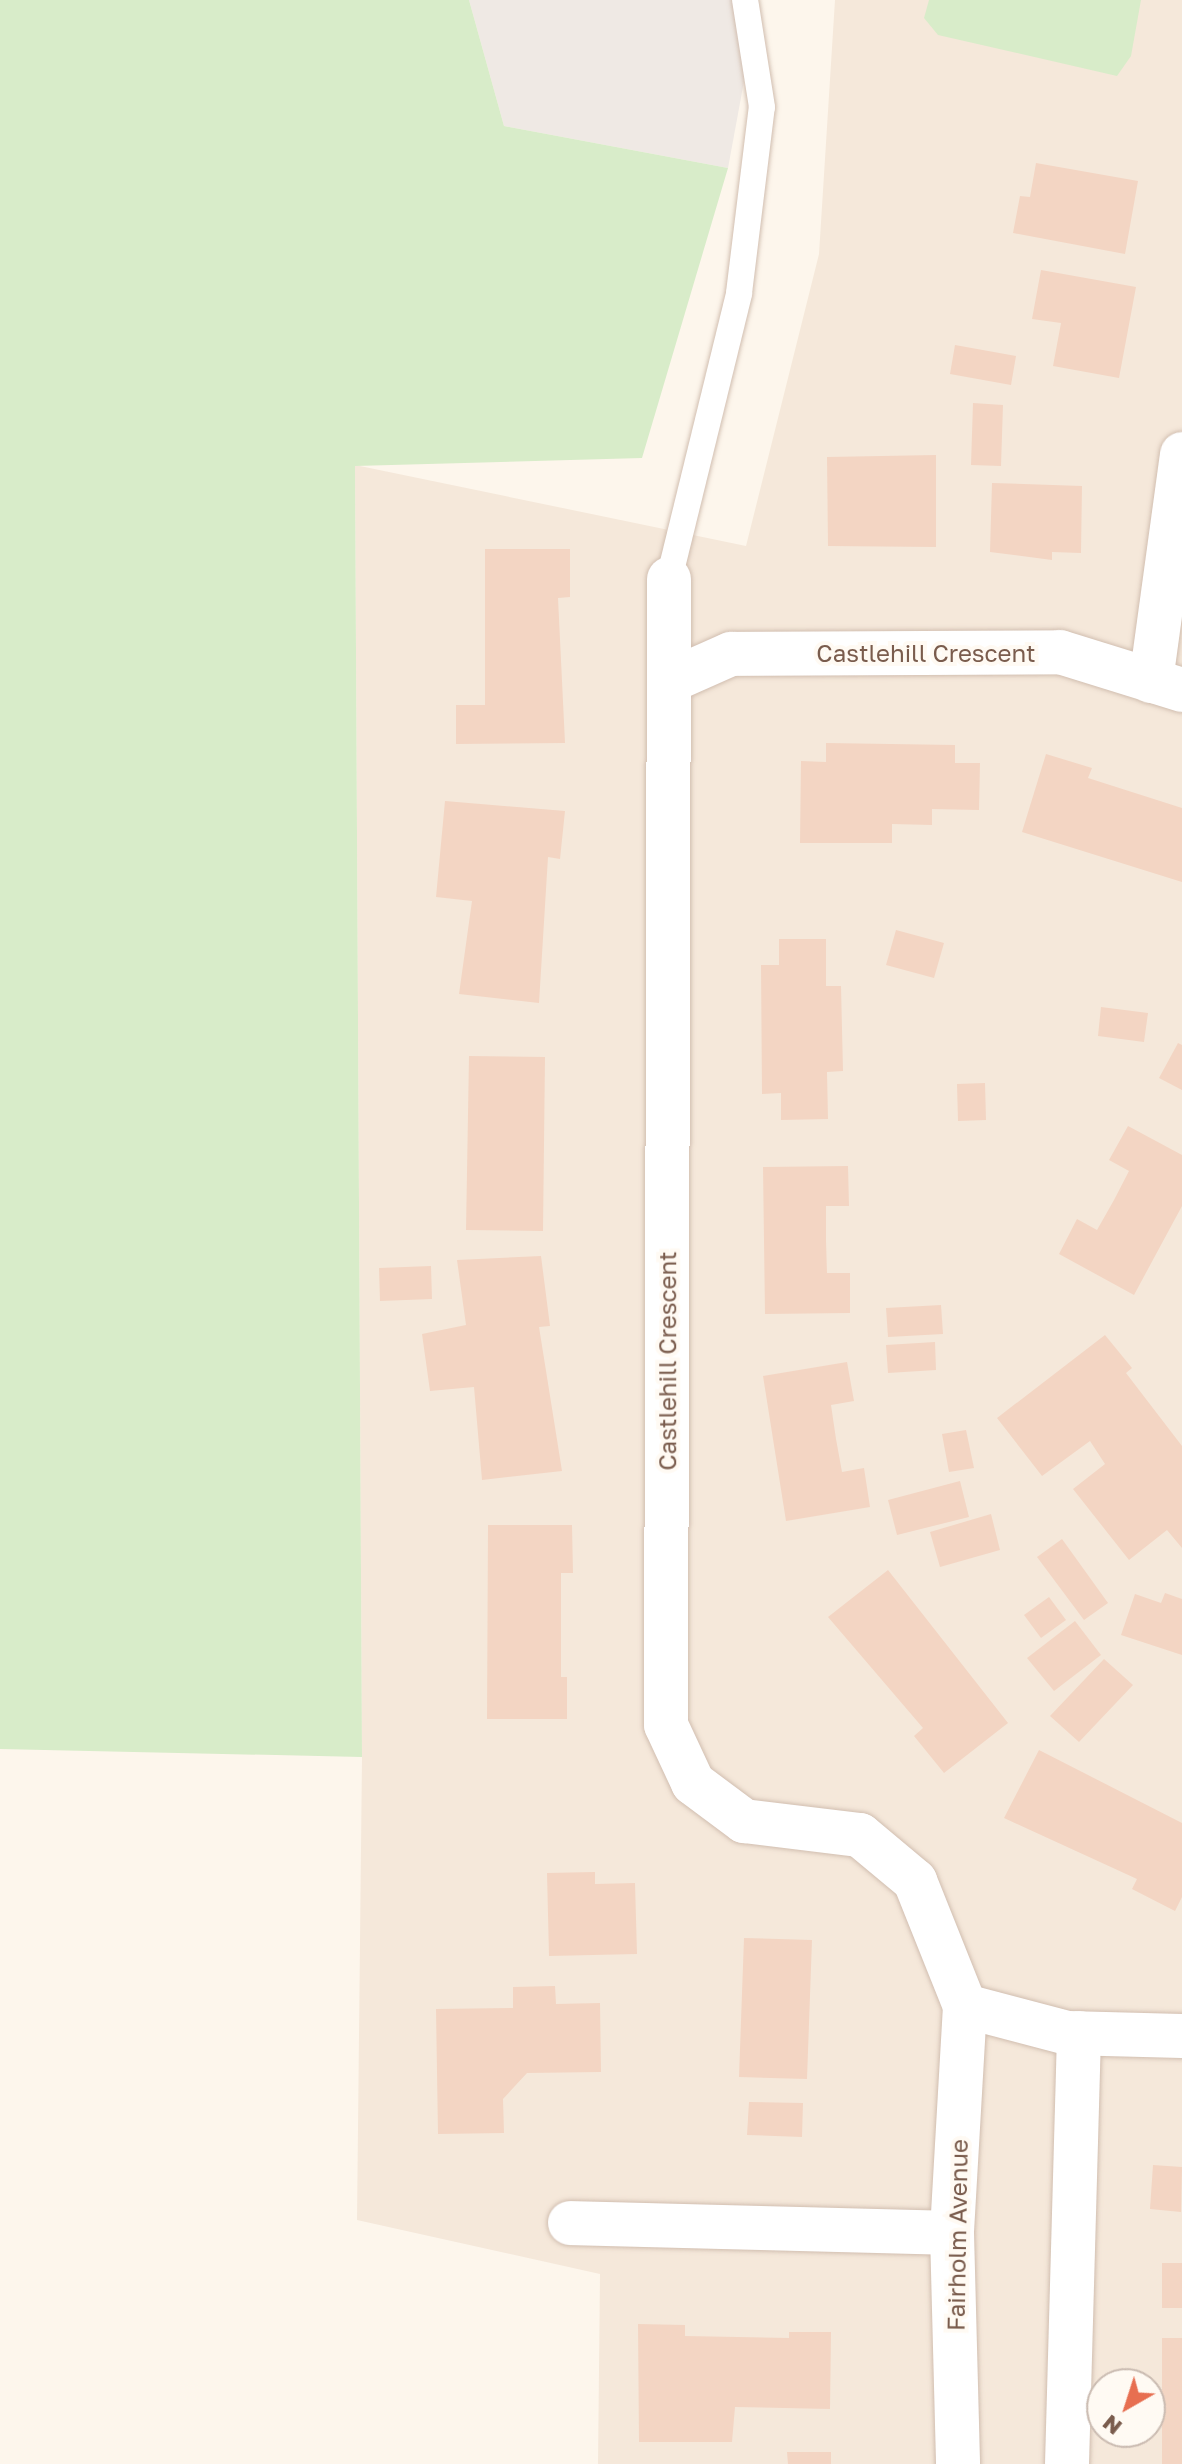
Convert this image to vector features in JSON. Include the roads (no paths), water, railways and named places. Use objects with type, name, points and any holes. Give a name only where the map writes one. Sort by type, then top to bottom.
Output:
[{"type":"street","points":[[1166,686],[1182,454]]},
{"type":"street","name":"Castlehill Crescent","points":[[669,579],[666,1725],[693,1783],[744,1821],[860,1835],[915,1881],[965,2006]]},
{"type":"street","name":"Castlehill Crescent","points":[[670,681],[731,654],[1060,652],[1166,686]]},
{"type":"street","points":[[965,2006],[1079,2033],[1182,2036]]},
{"type":"street","name":"Fairholm Avenue","points":[[958,2464],[952,2233],[965,2006]]},
{"type":"street","points":[[1067,2464],[1079,2033]]},
{"type":"street","points":[[570,2223],[952,2233]]},
{"type":"lane","points":[[669,579],[739,293],[762,107],[745,0]]}]
